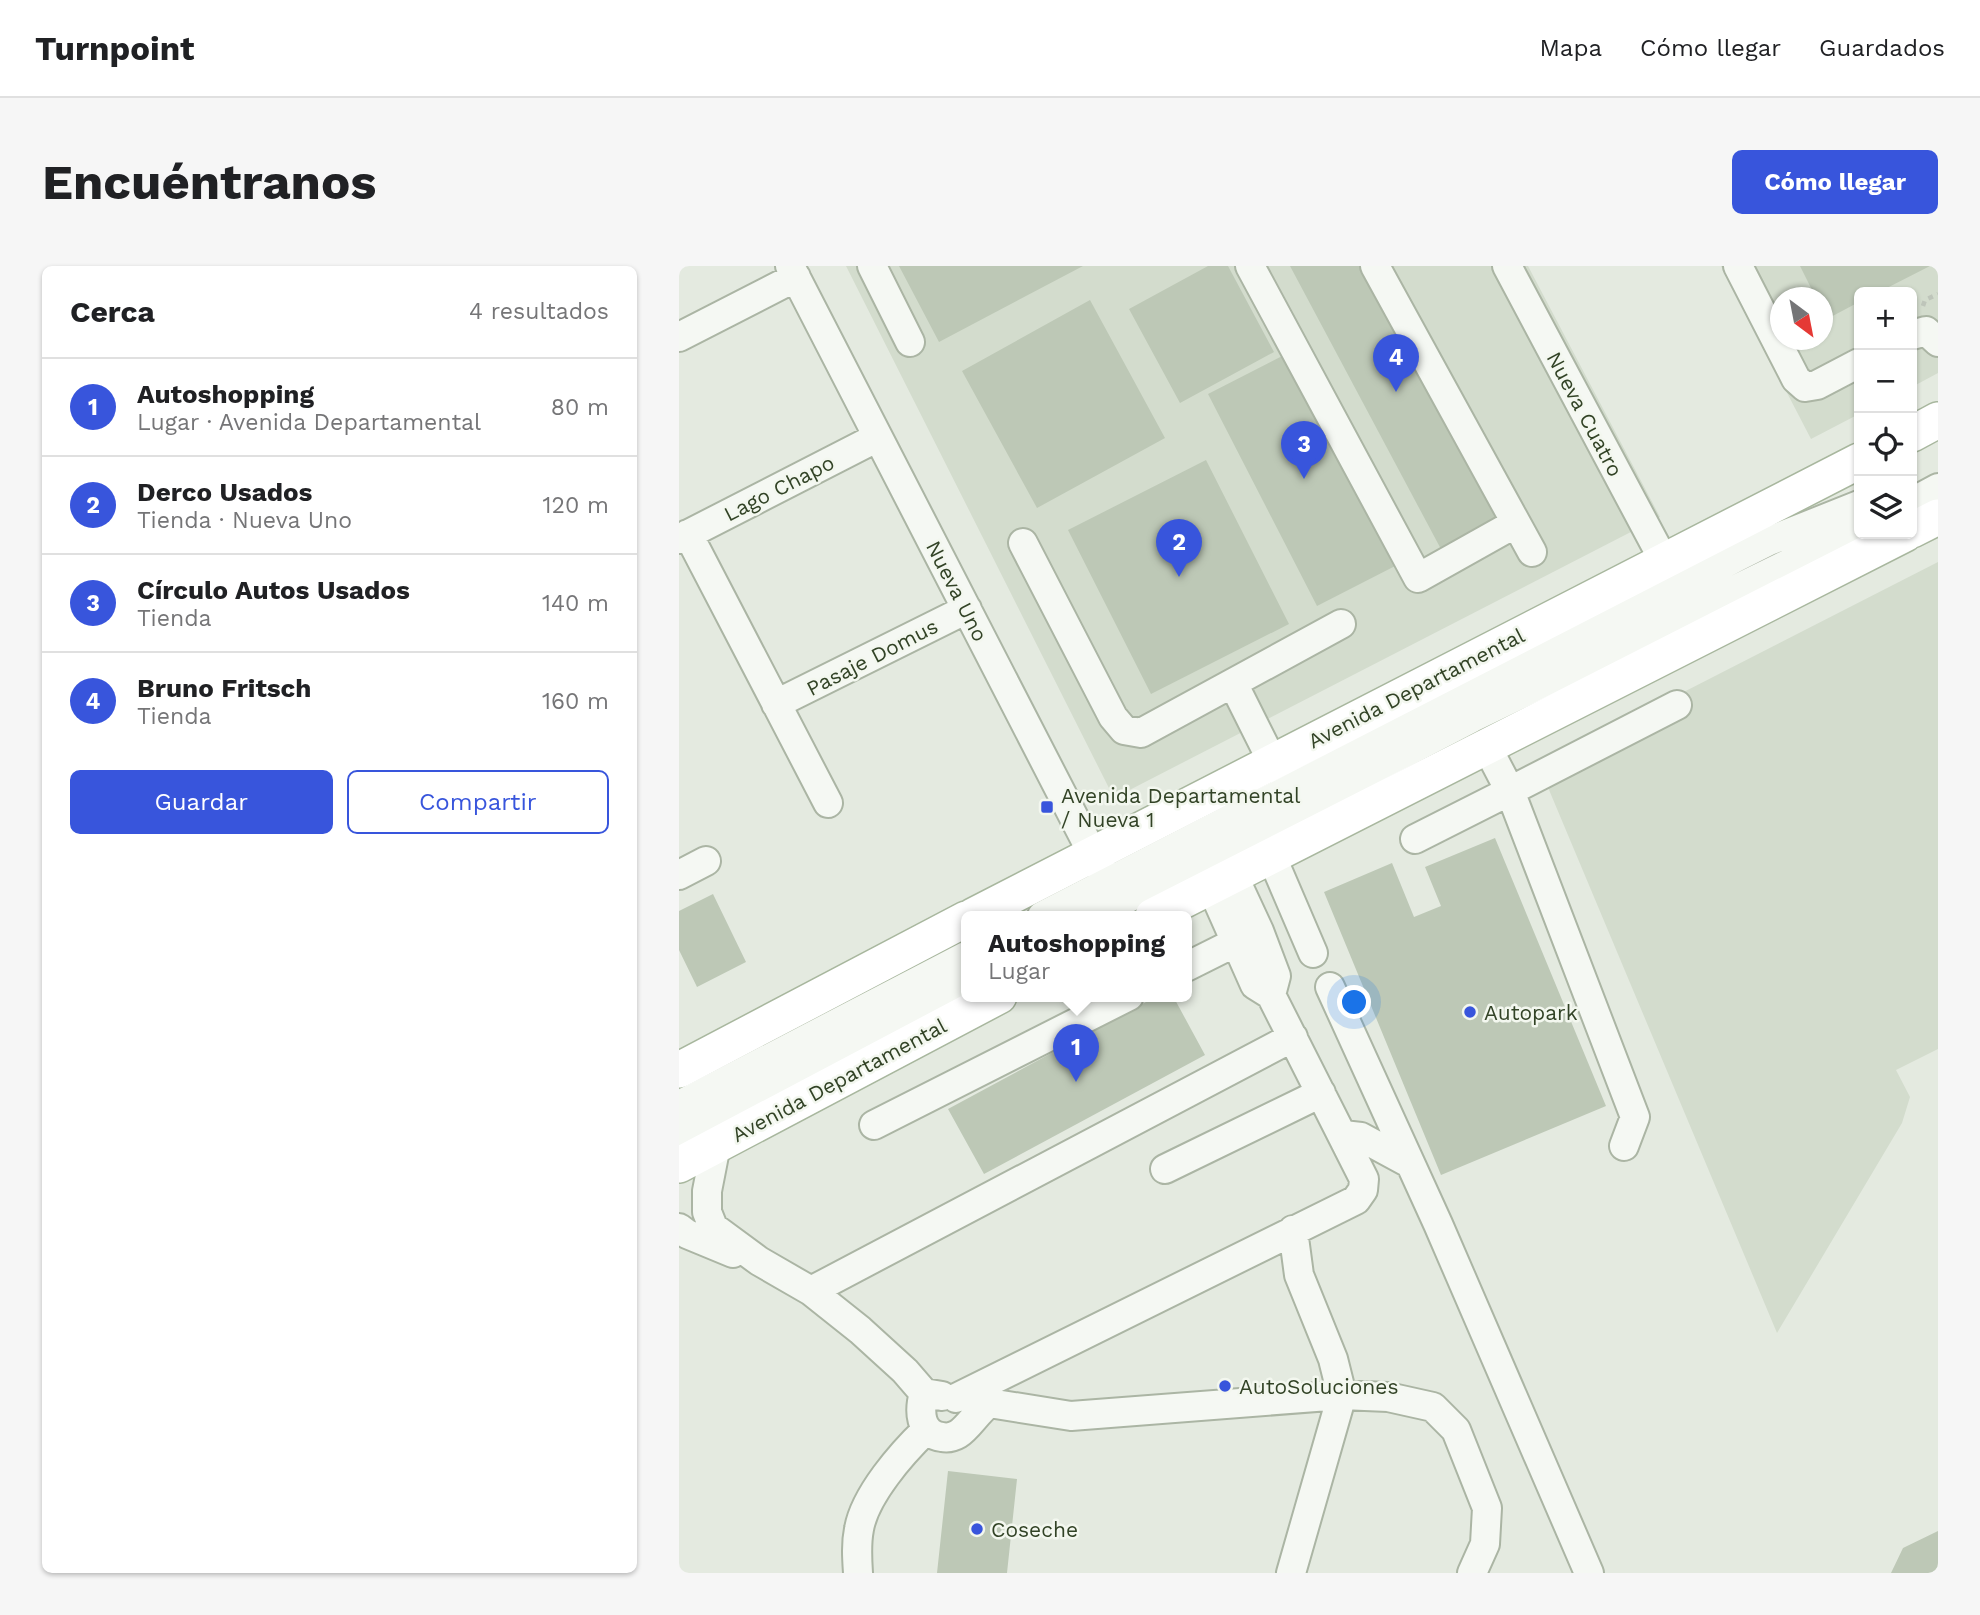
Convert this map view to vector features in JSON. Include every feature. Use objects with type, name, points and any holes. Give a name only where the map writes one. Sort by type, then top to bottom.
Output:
[{"type":"main road","points":[[1917,431],[1938,420]]},
{"type":"main road","name":"Avenida Departamental","points":[[1003,911],[1107,894],[1272,761],[1854,464]]},
{"type":"main road","points":[[1917,528],[1938,517]]},
{"type":"main road","points":[[1163,911],[1895,539]]},
{"type":"main road","points":[[679,1070],[961,922]]},
{"type":"main road","name":"Avenida Departamental","points":[[679,1164],[988,1002]]},
{"type":"street","points":[[872,266],[910,342]]},
{"type":"street","points":[[1250,266],[1418,578],[1516,523]]},
{"type":"street","points":[[1375,266],[1532,552]]},
{"type":"street","name":"Nueva Cuatro","points":[[1507,266],[1664,561]]},
{"type":"street","points":[[1738,266],[1797,379],[1805,387],[1817,385],[1854,366]]},
{"type":"street","points":[[679,337],[793,272]]},
{"type":"street","name":"Nueva Uno","points":[[793,272],[967,609],[1107,894]]},
{"type":"street","points":[[1917,334],[1926,331],[1938,342]]},
{"type":"street","name":"Lago Chapo","points":[[683,537],[878,438]]},
{"type":"street","points":[[1917,478],[1938,468]]},
{"type":"street","points":[[1917,499],[1938,488]]},
{"type":"street","points":[[1107,894],[1739,556],[1854,507]]},
{"type":"street","points":[[1057,911],[1107,894],[1854,531]]},
{"type":"street","points":[[683,537],[828,803]]},
{"type":"street","points":[[1023,543],[1113,717],[1124,730],[1141,733],[1341,624]]},
{"type":"street","name":"Pasaje Domus","points":[[776,704],[967,609]]},
{"type":"street","points":[[1233,683],[1272,761]]},
{"type":"street","points":[[1415,839],[1677,705]]},
{"type":"street","points":[[1487,747],[1510,791],[1635,1117],[1624,1146]]},
{"type":"street","points":[[1271,855],[1313,953]]},
{"type":"street","points":[[679,875],[706,861]]},
{"type":"street","points":[[956,1398],[1356,1200],[1363,1190],[1364,1179],[1271,995],[1255,985],[1236,942],[1222,881]]},
{"type":"street","points":[[1222,881],[1259,930],[1276,976],[1271,995]]},
{"type":"street","points":[[1192,964],[1236,942]]},
{"type":"street","points":[[679,1105],[961,959]]},
{"type":"street","points":[[679,1132],[961,986]]},
{"type":"street","points":[[1330,987],[1590,1573]]},
{"type":"street","points":[[874,1125],[1117,1002]]},
{"type":"street","points":[[811,1291],[1293,1037]]},
{"type":"street","points":[[747,1097],[885,1056]]},
{"type":"street","points":[[1165,1169],[1321,1093]]},
{"type":"street","points":[[1343,1135],[1361,1137],[1409,1163]]},
{"type":"street","points":[[716,1145],[707,1191],[707,1212],[713,1227],[759,1261],[811,1291],[860,1330],[905,1371],[924,1393],[1071,1416],[1342,1395],[1388,1397],[1433,1407],[1456,1430],[1487,1508],[1485,1544],[1472,1573]]},
{"type":"street","points":[[679,1228],[722,1250],[759,1261]]},
{"type":"street","points":[[1291,1573],[1342,1395],[1333,1359],[1299,1275],[1293,1230]]},
{"type":"street","points":[[924,1393],[921,1405],[926,1430],[935,1436],[948,1438],[958,1434],[977,1412],[989,1403]]},
{"type":"street","points":[[858,1573],[856,1553],[859,1526],[879,1485],[906,1450],[926,1430]]},
{"type":"shaded area","points":[[846,266],[1528,266],[1660,517],[1114,798]]},
{"type":"shaded area","points":[[1721,266],[1938,266],[1938,373],[1917,384],[1917,287],[1854,287],[1854,417],[1811,439]]},
{"type":"shaded area","points":[[1938,562],[1938,1049],[1896,1070],[1910,1097],[1902,1123],[1777,1333],[1539,766]]},
{"type":"building","points":[[899,266],[1083,266],[939,342]]},
{"type":"building","points":[[1208,266],[1228,266],[1274,352],[1180,403],[1129,309]]},
{"type":"building","points":[[1290,266],[1367,266],[1502,518],[1442,551]]},
{"type":"building","points":[[1800,266],[1930,266],[1889,287],[1854,287],[1854,305],[1833,316],[1833,287],[1810,287]]},
{"type":"building","points":[[1090,300],[1165,438],[1037,508],[962,371]]},
{"type":"building","points":[[1290,352],[1399,564],[1317,606],[1208,394]]},
{"type":"building","points":[[1206,460],[1289,624],[1151,694],[1068,530]]},
{"type":"building","name":"Autopark","points":[[1495,838],[1606,1106],[1441,1175],[1324,892],[1392,863],[1414,917],[1441,906],[1425,867]]},
{"type":"building","points":[[713,894],[746,962],[697,987],[679,950],[679,911]]},
{"type":"building","points":[[1146,1002],[1176,1002],[1205,1055],[984,1174],[948,1109]]},
{"type":"building","points":[[948,1471],[1017,1479],[1007,1573],[937,1573]]},
{"type":"building","points":[[1938,1531],[1938,1573],[1891,1573],[1903,1548]]},
{"type":"place","name":"Bruno Fritsch","points":[[1396,392]]},
{"type":"place","name":"Círculo Autos Usados","points":[[1304,479]]},
{"type":"place","name":"Derco Usados","points":[[1179,577]]},
{"type":"place","name":"Avenida Departamental / Nueva 1","points":[[1047,807]]},
{"type":"place","name":"Autopark","points":[[1470,1012]]},
{"type":"place","name":"Autoshopping","points":[[1076,1082]]},
{"type":"place","name":"AutoSoluciones","points":[[1225,1386]]},
{"type":"place","name":"Coseche","points":[[977,1529]]}]
